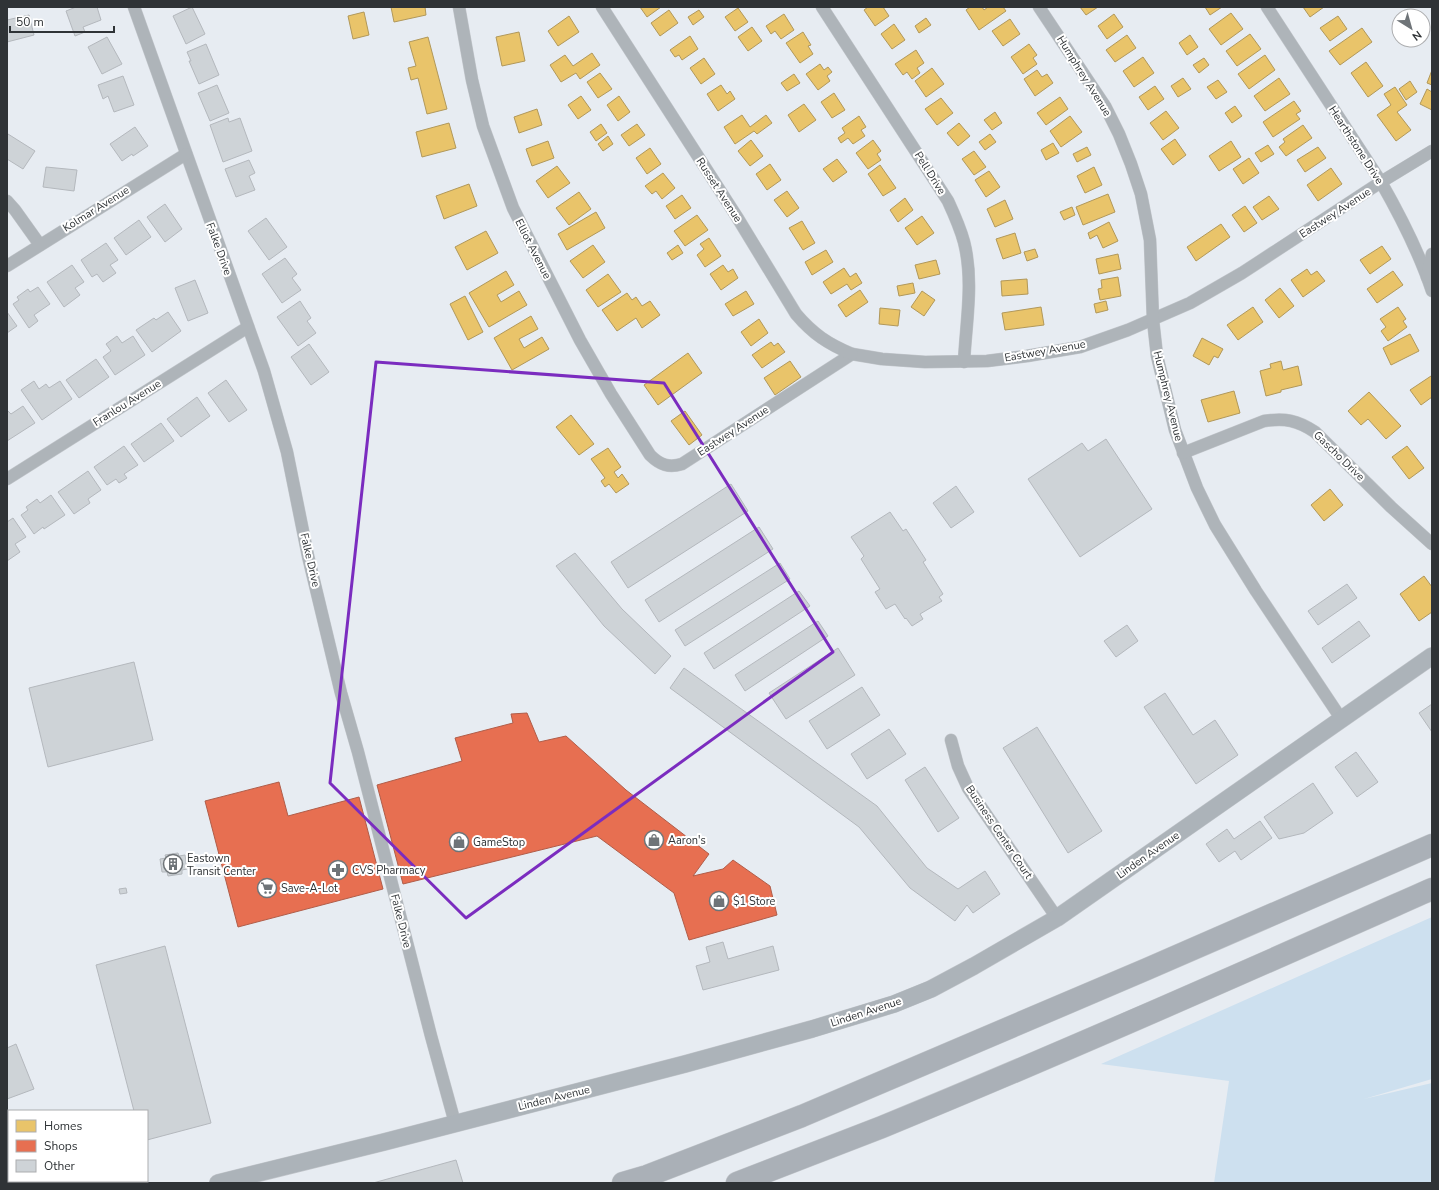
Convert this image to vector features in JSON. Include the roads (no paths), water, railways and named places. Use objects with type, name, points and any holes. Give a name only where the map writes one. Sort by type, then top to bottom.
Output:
[{"type":"highway","points":[[623,1183],[647,1176],[802,1116],[1147,969],[1432,845]]},
{"type":"highway","points":[[737,1183],[880,1128],[1015,1071],[1186,998],[1432,889]]},
{"type":"main road","name":"Linden Avenue","points":[[218,1183],[384,1142],[455,1122],[697,1061],[812,1029],[894,1004],[931,989],[953,978],[1057,918],[1432,656]]},
{"type":"street","name":"Falke Drive","points":[[134,7],[264,371],[281,430],[308,556],[341,692],[358,752],[429,1029],[455,1122]]},
{"type":"street","name":"Elliot Avenue","points":[[459,7],[472,80],[483,126],[513,208],[580,340],[611,394],[650,455],[656,461],[664,465]]},
{"type":"street","name":"Russet Avenue","points":[[602,7],[737,217],[796,314],[807,327],[820,338],[834,347],[852,354]]},
{"type":"street","name":"Pell Drive","points":[[822,7],[948,201],[957,221],[964,242],[968,263],[969,285],[964,362]]},
{"type":"street","name":"Humphrey Avenue","points":[[1039,7],[1104,106],[1119,134],[1141,194],[1150,240],[1153,320],[1157,356],[1182,453],[1215,525],[1262,602],[1342,720]]},
{"type":"street","name":"Hearthstone Drive","points":[[1267,7],[1381,182],[1410,237],[1432,291]]},
{"type":"street","name":"Eastwey Avenue","points":[[664,465],[674,466],[682,464],[852,354],[875,358],[964,362],[1027,356],[1080,347],[1153,320],[1190,303],[1242,273],[1381,182],[1432,151]]},
{"type":"street","name":"Kolmar Avenue","points":[[7,266],[186,154]]},
{"type":"street","points":[[7,202],[15,210],[40,245]]},
{"type":"street","points":[[1427,277],[1432,254]]},
{"type":"street","name":"Franlou Avenue","points":[[7,479],[248,327]]},
{"type":"street","name":"Gascho Drive","points":[[1182,453],[1264,421],[1276,419],[1289,420],[1305,425],[1315,432],[1391,507],[1432,544]]},
{"type":"street","name":"Business Center Court","points":[[951,740],[958,766],[968,788],[1057,918]]},
{"type":"place","name":"Aaron's","points":[[654,840]]},
{"type":"place","name":"GameStop","points":[[459,842]]},
{"type":"place","name":"Eastown Transit Center","points":[[173,864]]},
{"type":"place","name":"CVS Pharmacy","points":[[338,870]]},
{"type":"place","name":"Save-A-Lot","points":[[267,888]]},
{"type":"place","name":"$1 Store","points":[[719,901]]}]
